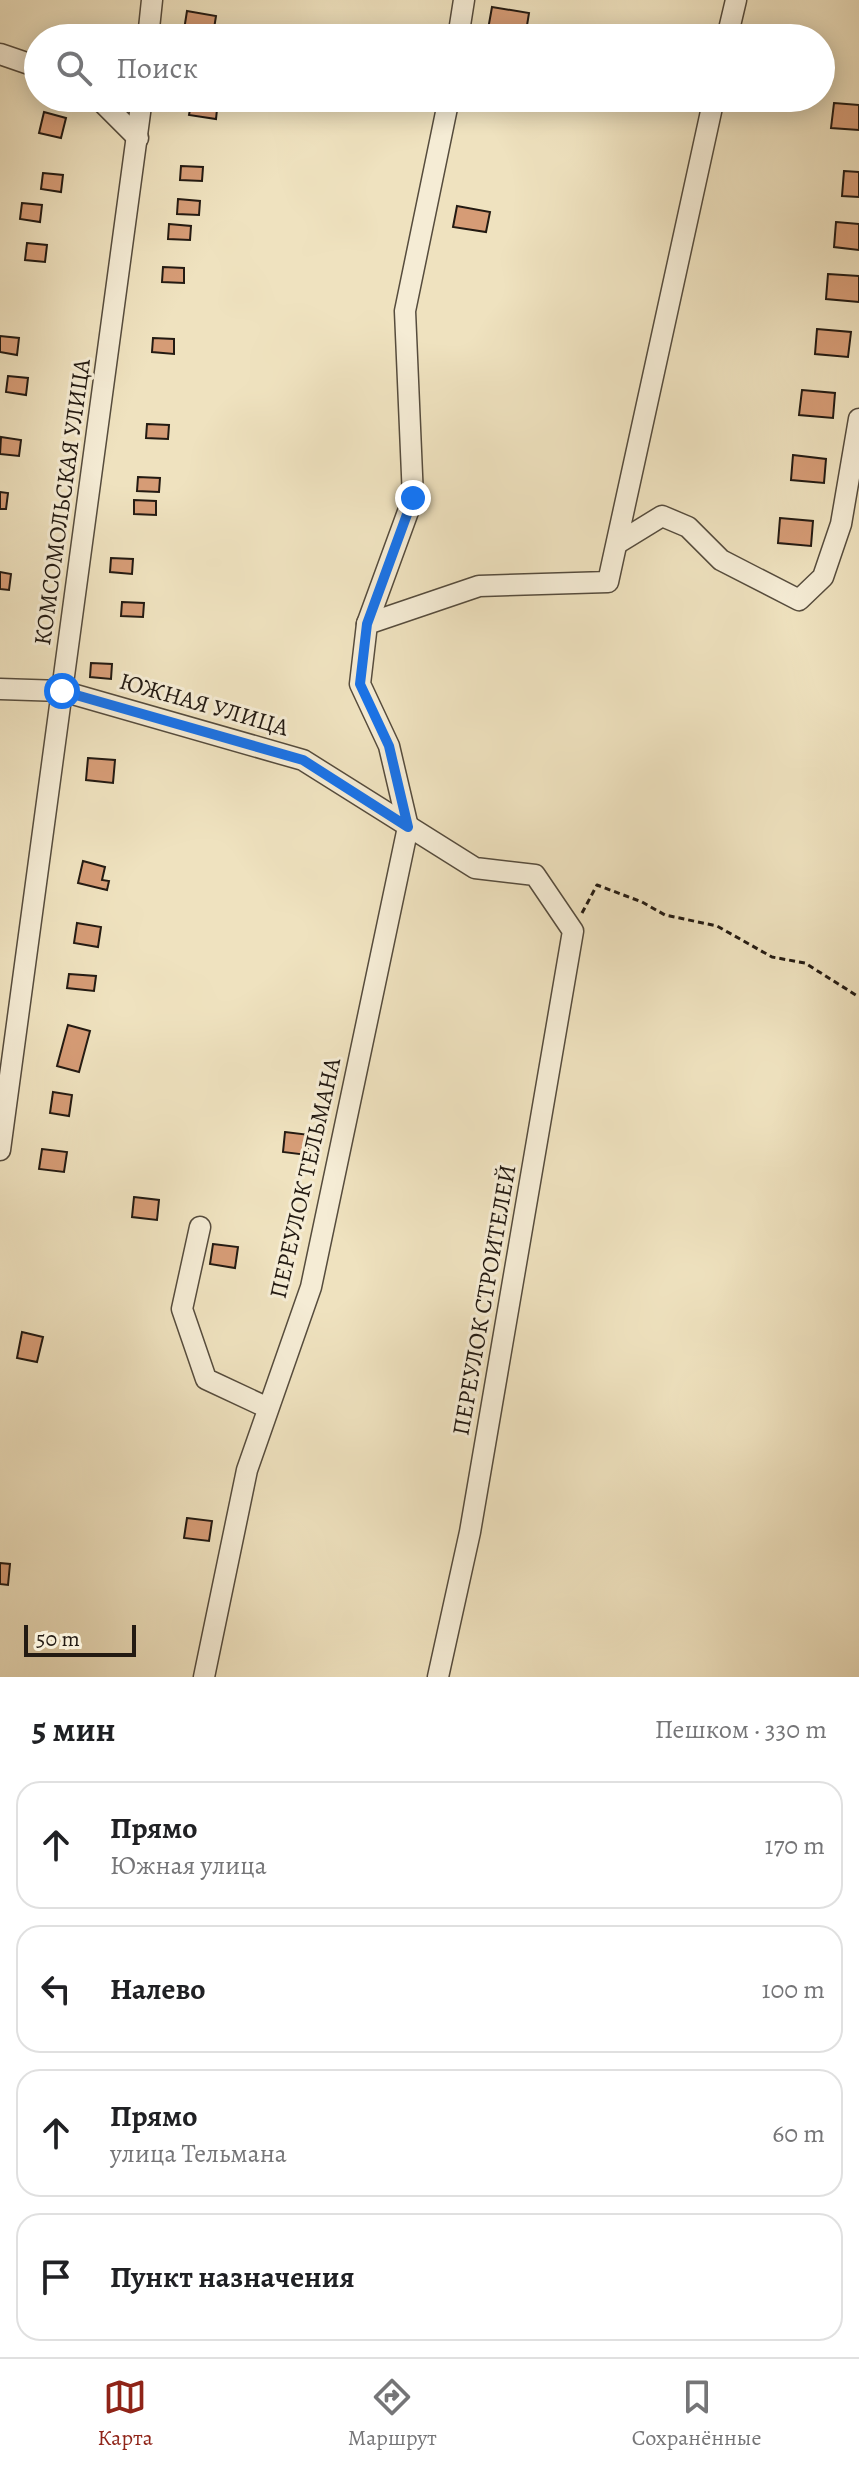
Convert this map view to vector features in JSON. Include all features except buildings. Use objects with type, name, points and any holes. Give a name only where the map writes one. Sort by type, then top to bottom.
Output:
[{"type":"street","points":[[149,24],[152,0]]},
{"type":"street","points":[[460,24],[464,0]]},
{"type":"street","points":[[730,24],[736,0]]},
{"type":"street","points":[[0,54],[24,62]]},
{"type":"street","points":[[112,112],[138,138]]},
{"type":"street","name":"КОМСОМОЛЬСКАЯ УЛИЦА","points":[[0,1150],[141,112]]},
{"type":"street","points":[[408,827],[389,746],[360,684],[367,624],[413,498],[405,311],[446,112]]},
{"type":"street","points":[[367,624],[479,586],[608,582],[711,112]]},
{"type":"street","points":[[618,543],[662,516],[688,527],[721,560],[799,600],[823,577],[841,524],[859,419]]},
{"type":"street","name":"ЮЖНАЯ УЛИЦА","points":[[0,689],[62,691],[303,760],[475,868],[535,875],[573,931]]},
{"type":"street","name":"ПЕРЕУЛОК ТЕЛЬМАНА","points":[[204,1677],[247,1470],[311,1287],[408,827]]},
{"type":"street","name":"ПЕРЕУЛОК СТРОИТЕЛЕЙ","points":[[438,1677],[473,1517],[573,931]]},
{"type":"street","points":[[200,1227],[182,1309],[206,1379],[268,1408]]},
{"type":"path","points":[[573,931],[597,885],[642,902],[665,915],[717,926],[772,957],[805,963],[859,997]]},
{"type":"route","points":[[62,691],[303,760],[408,827],[389,746],[360,684],[367,624],[413,498]]}]
